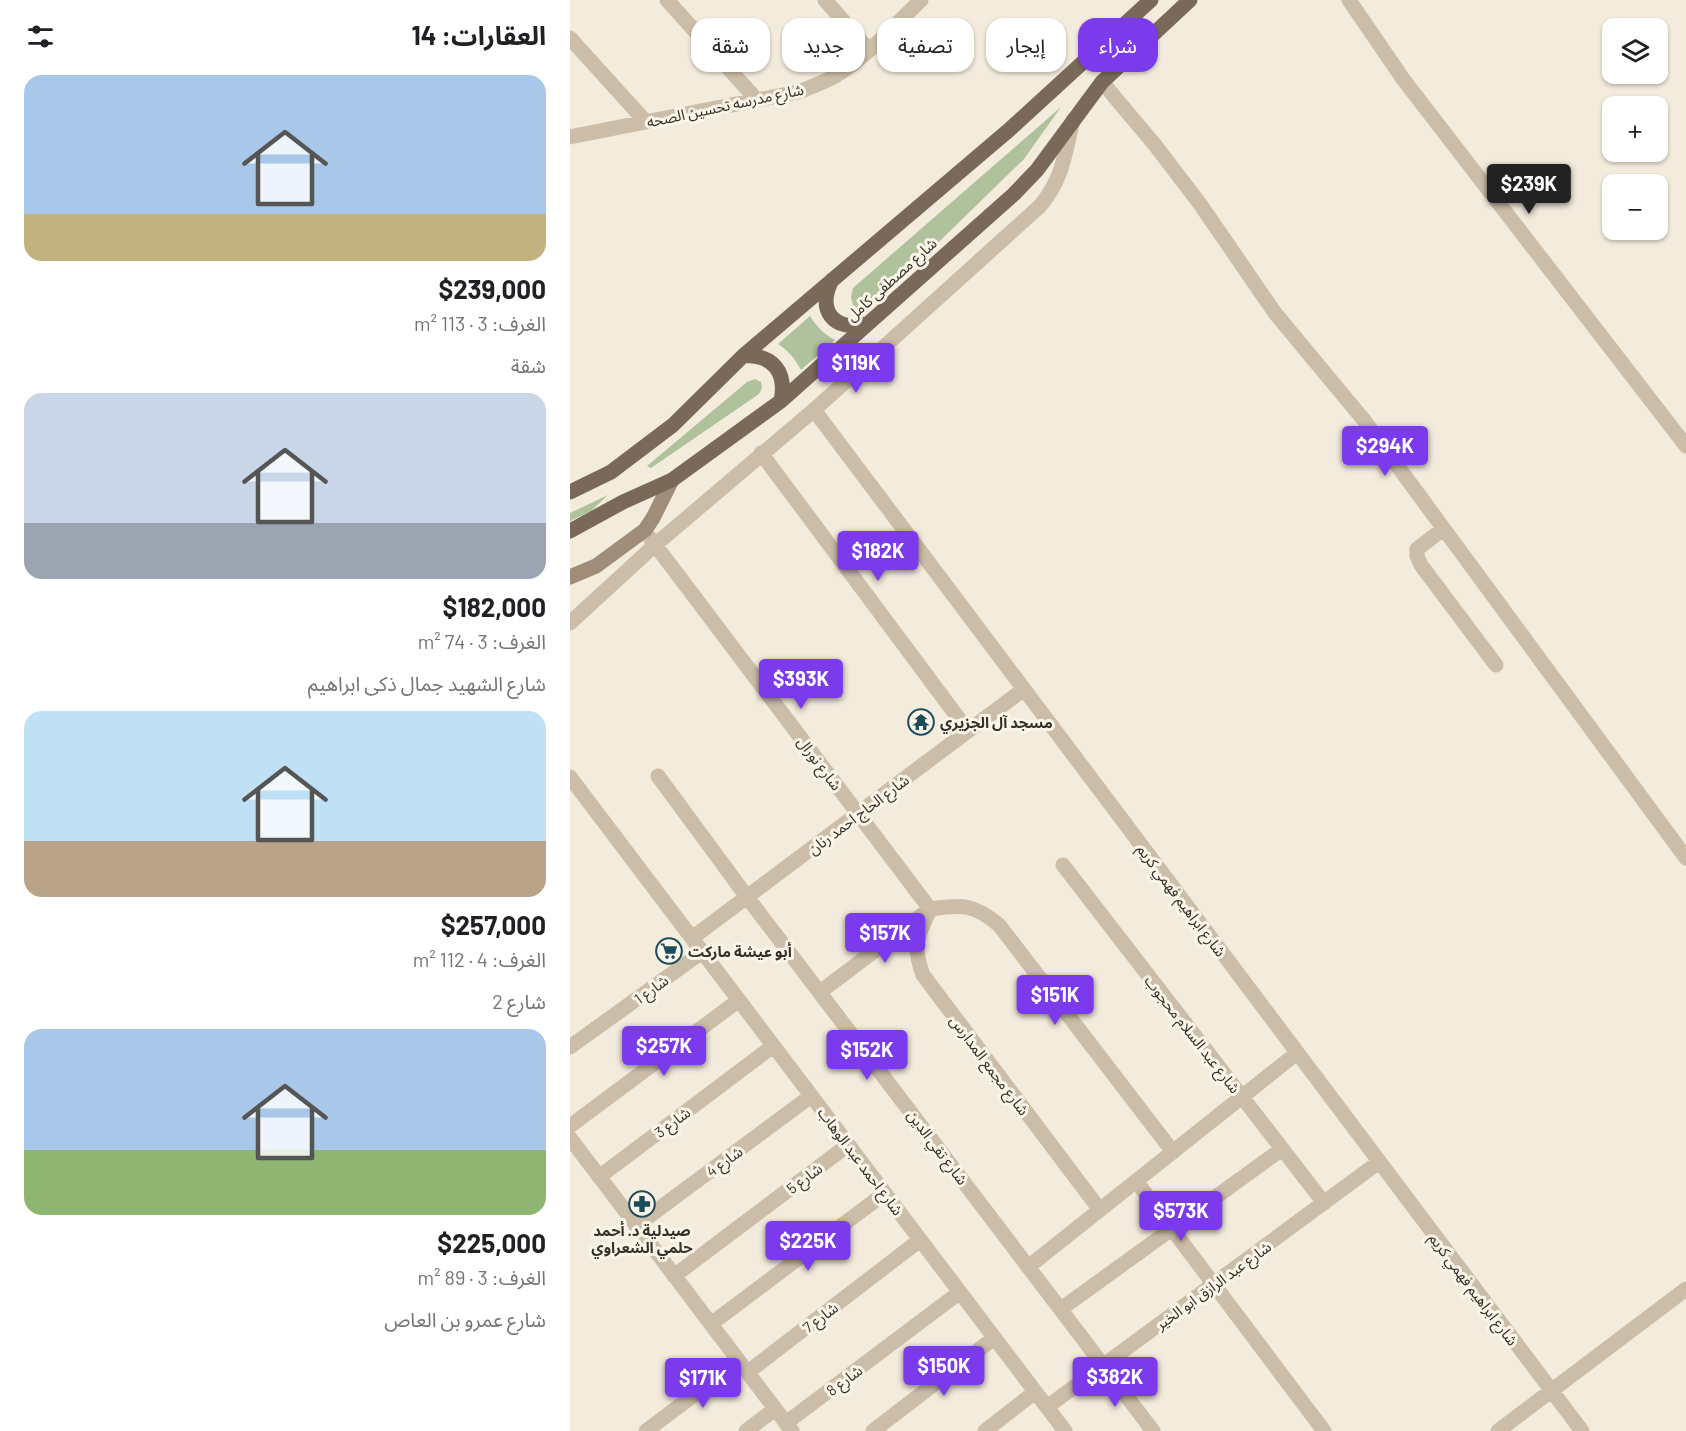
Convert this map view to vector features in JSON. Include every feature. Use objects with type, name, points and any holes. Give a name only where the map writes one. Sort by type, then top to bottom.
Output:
[{"type":"main road","points":[[570,492],[611,472],[673,425],[743,356],[1009,130],[1151,0]]},
{"type":"main road","name":"شارع مصطفى كامل","points":[[570,531],[623,502],[672,480],[781,401],[1014,194],[1037,170],[1102,82],[1190,0]]},
{"type":"main road","points":[[832,280],[826,292],[826,304],[831,316],[841,324],[854,327],[866,324]]},
{"type":"main road","points":[[743,356],[755,355],[767,359],[776,367],[782,377],[784,389],[781,401]]},
{"type":"main road","points":[[570,577],[596,566],[645,530],[672,480]]},
{"type":"street","points":[[667,0],[757,100]]},
{"type":"street","points":[[825,0],[868,49]]},
{"type":"street","name":"شارع مدرسه تحسين الصحه","points":[[570,137],[798,92],[818,85],[853,63],[921,0]]},
{"type":"street","points":[[1349,0],[1403,79],[1686,446]]},
{"type":"street","points":[[570,38],[646,122]]},
{"type":"street","points":[[1102,82],[1155,145],[1200,204],[1275,313],[1363,419],[1686,858]]},
{"type":"street","points":[[570,623],[655,545],[814,410],[1040,206],[1058,181],[1073,120]]},
{"type":"street","name":"شارع ابراهيم فهمي كريم","points":[[814,410],[1582,1431]]},
{"type":"street","points":[[761,453],[968,731]]},
{"type":"street","points":[[1443,529],[1417,549],[1416,556],[1496,665]]},
{"type":"street","name":"شارع نورال","points":[[645,530],[930,909]]},
{"type":"street","name":"شارع الحاج احمد رنان","points":[[692,938],[1024,690]]},
{"type":"street","name":"شارع تقي الدين","points":[[658,776],[747,897],[1153,1431]]},
{"type":"street","name":"شارع احمد عبد الوهاب","points":[[570,777],[1065,1431]]},
{"type":"street","name":"شارع عبد السلام محجوب","points":[[1063,865],[1324,1203]]},
{"type":"street","points":[[820,992],[930,909],[950,906],[968,907],[985,913],[999,925],[1173,1152]]},
{"type":"street","name":"شارع مجمع المدارس","points":[[930,909],[916,942],[917,959],[923,975],[1100,1210]]},
{"type":"street","name":"شارع 1","points":[[570,1047],[702,952]]},
{"type":"street","points":[[570,1126],[739,1000]]},
{"type":"street","name":"شارع 3","points":[[599,1177],[773,1046]]},
{"type":"street","points":[[1028,1267],[1297,1053]]},
{"type":"street","name":"شارع 4","points":[[636,1226],[811,1096]]},
{"type":"street","points":[[570,1138],[789,1427]]},
{"type":"street","name":"شارع 5","points":[[674,1276],[848,1145]]},
{"type":"street","points":[[1061,1309],[1282,1149]]},
{"type":"street","name":"شارع عبد الرازق ابو الخير","points":[[1047,1407],[1379,1162]]},
{"type":"street","points":[[1136,1181],[1324,1431]]},
{"type":"street","points":[[711,1324],[885,1193]]},
{"type":"street","name":"شارع 7","points":[[646,1431],[743,1367],[920,1240]]},
{"type":"street","points":[[1498,1431],[1686,1289]]},
{"type":"street","name":"شارع 8","points":[[789,1427],[960,1292]]},
{"type":"street","points":[[873,1431],[994,1338]]},
{"type":"street","points":[[985,1431],[1035,1392]]},
{"type":"street","points":[[746,1431],[775,1409]]},
{"type":"green space","points":[[1061,107],[1024,159],[869,310],[861,310],[853,305],[851,297],[853,288]]},
{"type":"green space","points":[[810,316],[821,330],[835,340],[801,370],[791,355],[778,344]]},
{"type":"green space","points":[[755,379],[761,382],[762,388],[759,394],[651,468],[647,466],[747,382]]},
{"type":"green space","points":[[608,495],[591,511],[570,521],[570,513]]},
{"type":"place","name":"مسجد آل الجزيري","points":[[921,722]]},
{"type":"place","name":"أبو عيشة ماركت","points":[[669,951]]},
{"type":"place","name":"صيدلية د. أحمد حلمي الشعراوي","points":[[642,1204]]}]
